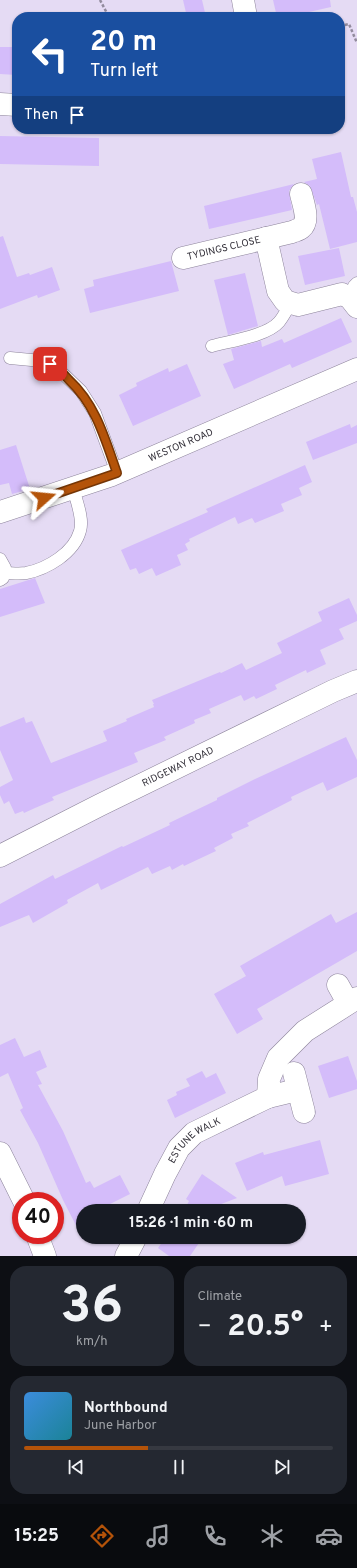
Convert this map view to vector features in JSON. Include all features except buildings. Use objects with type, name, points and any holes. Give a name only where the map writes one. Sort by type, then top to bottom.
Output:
[{"type":"street","points":[[243,0],[245,12]]},
{"type":"street","points":[[0,104],[12,105]]},
{"type":"street","name":"TYDINGS CLOSE","points":[[182,258],[301,228],[305,223],[302,194]]},
{"type":"street","name":"TYDINGS CLOSE","points":[[266,238],[278,291],[285,301],[291,303]]},
{"type":"street","points":[[291,303],[298,305],[342,294],[355,296]]},
{"type":"street","name":"WESTON ROAD","points":[[0,512],[117,473],[357,368]]},
{"type":"street","name":"RIDGEWAY ROAD","points":[[0,856],[319,698],[357,681]]},
{"type":"street","points":[[268,1097],[269,1079],[278,1058],[305,1031],[348,995]]},
{"type":"street","name":"ESTUNE WALK","points":[[151,1204],[179,1148],[194,1133],[296,1082],[304,1112]]},
{"type":"street","points":[[0,1153],[20,1192]]},
{"type":"street","points":[[40,1244],[45,1256]]},
{"type":"street","points":[[126,1256],[132,1244]]},
{"type":"lane","points":[[212,346],[260,333],[271,328],[279,322],[291,303]]},
{"type":"lane","points":[[10,358],[42,361],[57,368],[81,391],[95,412],[117,473]]},
{"type":"lane","points":[[0,559],[5,568],[2,576],[25,573],[43,568],[59,558],[73,546],[80,530],[80,512],[73,488]]},
{"type":"path","points":[[100,0],[106,12]]},
{"type":"path","points":[[345,25],[349,24],[357,44]]},
{"type":"route","points":[[44,498],[117,473],[95,412],[81,391],[57,368],[50,364]]}]
